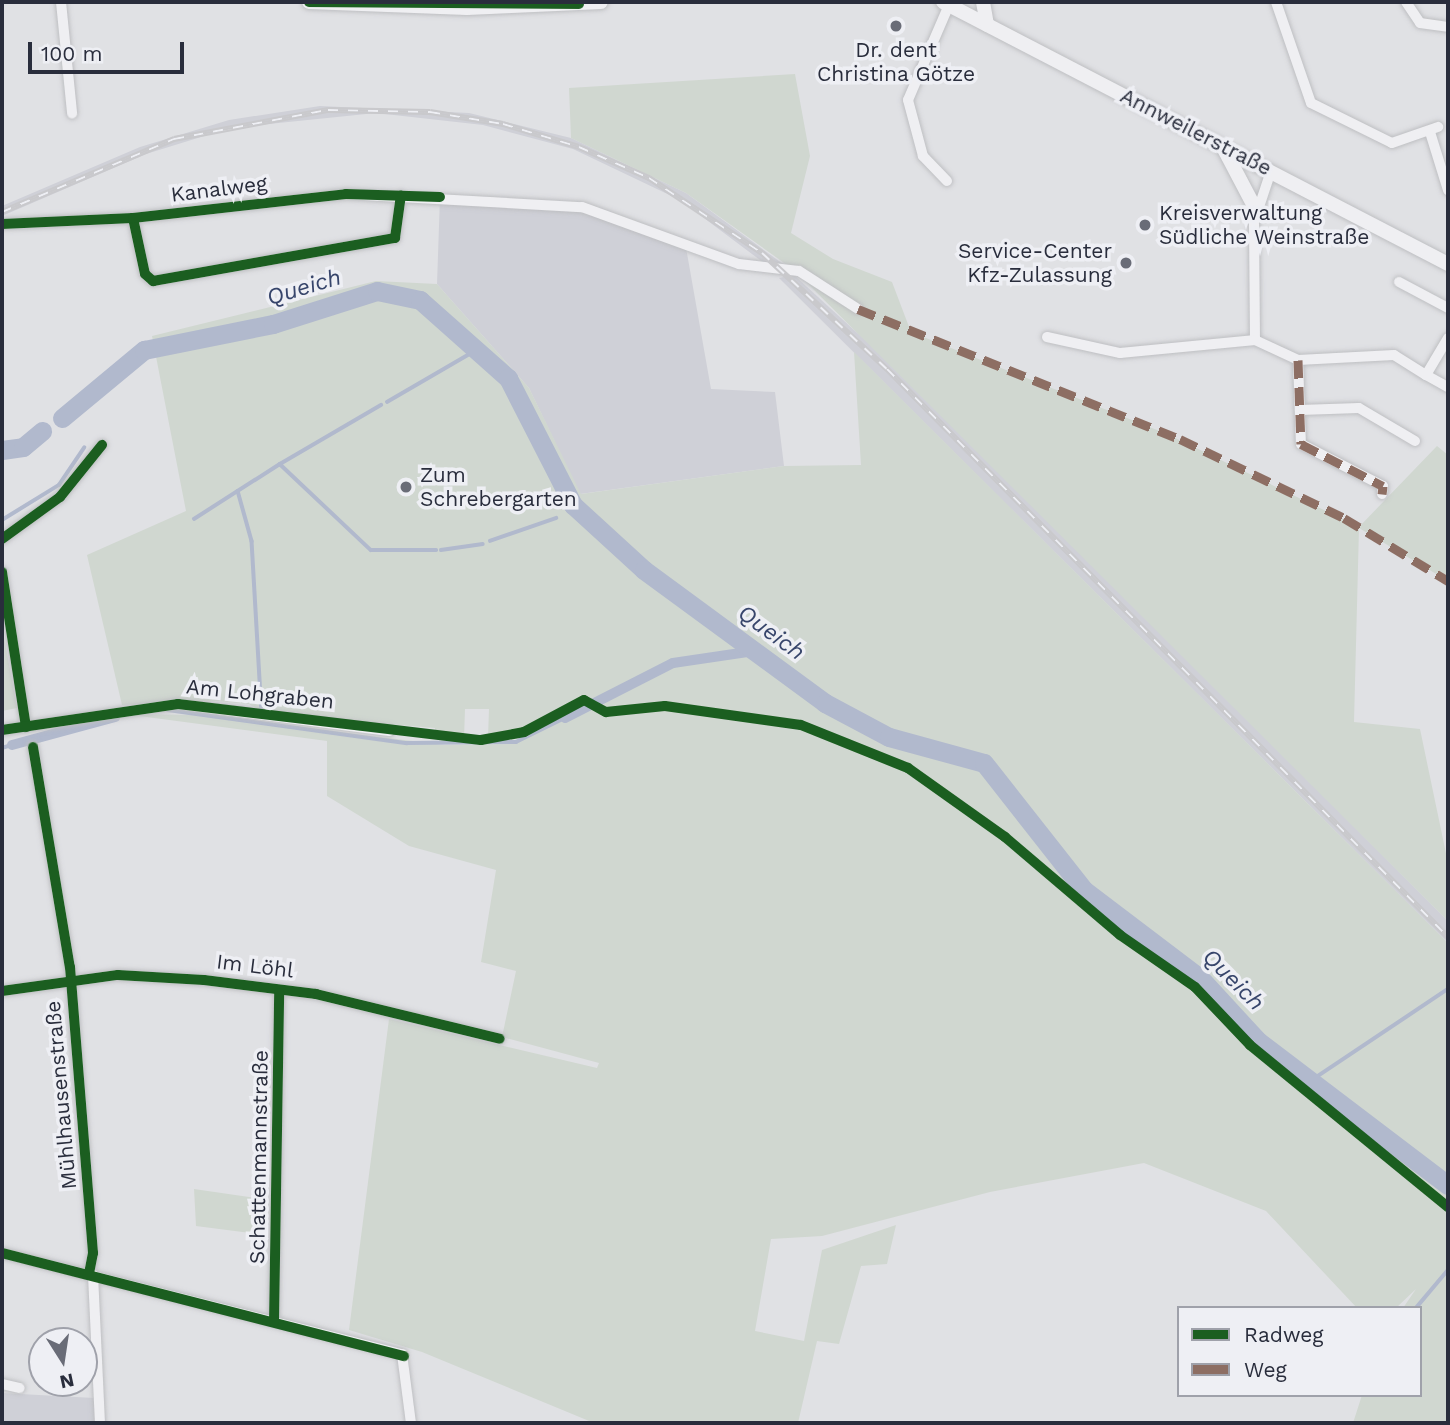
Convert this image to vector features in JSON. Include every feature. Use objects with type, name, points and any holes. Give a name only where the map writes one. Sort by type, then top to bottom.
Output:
[{"type":"street","points":[[61,2],[72,113]]},
{"type":"street","points":[[309,2],[467,5],[601,2]]},
{"type":"street","points":[[984,2],[987,25]]},
{"type":"street","points":[[1276,2],[1311,103],[1385,142],[1434,130],[1448,190]]},
{"type":"street","points":[[1406,2],[1420,23],[1448,27]]},
{"type":"street","points":[[947,181],[923,156],[908,100],[948,3]]},
{"type":"street","name":"Annweilerstraße","points":[[948,3],[1448,264]]},
{"type":"street","points":[[1223,148],[1255,208]]},
{"type":"street","points":[[1255,340],[1255,208],[1271,171]]},
{"type":"street","name":"Kanalweg","points":[[2,224],[133,218],[346,194],[401,195],[594,209],[739,264],[799,271],[858,309]]},
{"type":"street","points":[[133,218],[145,274],[153,281],[395,239],[401,195]]},
{"type":"street","points":[[1399,282],[1448,308]]},
{"type":"street","points":[[1047,337],[1120,353],[1255,340],[1298,360],[1394,355],[1448,387]]},
{"type":"street","points":[[1426,375],[1448,338]]},
{"type":"street","points":[[1298,360],[1301,444],[1383,485],[1382,494]]},
{"type":"street","points":[[1300,410],[1359,408],[1415,441]]},
{"type":"street","points":[[2,539],[60,497],[102,445]]},
{"type":"street","points":[[2,572],[26,727]]},
{"type":"street","name":"Am Lohgraben","points":[[2,730],[159,705],[389,731]]},
{"type":"street","name":"Mühlhausenstraße","points":[[33,747],[70,981],[92,1239],[91,1274],[100,1423]]},
{"type":"street","name":"Im Löhl","points":[[2,991],[70,981],[138,976],[379,1007],[500,1039]]},
{"type":"street","name":"Schattenmannstraße","points":[[274,1322],[279,993]]},
{"type":"street","points":[[2,1252],[404,1356],[411,1423]]},
{"type":"street","points":[[2,1384],[20,1388]]},
{"type":"shaded area","points":[[795,74],[810,156],[791,233],[833,259],[892,282],[911,332],[1167,434],[1359,527],[1437,446],[1448,455],[1448,581],[1359,528],[1354,722],[1420,729],[1448,863],[1448,921],[794,270],[686,193],[571,138],[569,88]]},
{"type":"shaded area","points":[[320,106],[469,113],[571,138],[686,193],[783,264],[764,263],[680,200],[573,149],[483,125],[376,113],[230,128],[146,154],[2,216],[2,206],[140,147],[229,120]]},
{"type":"shaded area","points":[[440,197],[569,206],[685,242],[711,389],[775,392],[784,466],[580,494],[529,388],[437,284]]},
{"type":"shaded area","points":[[794,275],[924,394],[1448,921],[1448,943],[779,278]]},
{"type":"shaded area","points":[[376,281],[437,284],[529,388],[581,494],[784,466],[861,465],[854,352],[1448,943],[1448,1423],[1353,1423],[1361,1397],[1422,1397],[1422,1306],[1404,1306],[1416,1289],[1398,1306],[1355,1306],[1266,1211],[1144,1163],[990,1192],[822,1236],[771,1239],[755,1331],[804,1341],[822,1250],[896,1225],[887,1264],[861,1266],[839,1344],[817,1341],[798,1423],[594,1423],[422,1352],[349,1330],[389,1019],[597,1068],[599,1063],[502,1037],[516,971],[481,962],[496,870],[409,846],[327,796],[327,741],[124,714],[207,715],[444,745],[513,744],[564,720],[559,708],[517,731],[488,737],[489,709],[465,709],[464,738],[435,738],[435,728],[264,714],[249,704],[217,701],[122,705],[87,555],[186,511],[152,336]]},
{"type":"shaded area","points":[[2,626],[17,708],[2,711]]},
{"type":"shaded area","points":[[194,1189],[269,1200],[266,1235],[196,1226]]},
{"type":"shaded area","points":[[2,1393],[28,1394],[28,1397],[94,1398],[96,1423],[2,1423]]},
{"type":"waterway","name":"Queich","points":[[62,418],[144,350],[273,324],[377,291],[420,300],[508,378],[573,505],[644,570],[825,703],[889,737],[984,763],[1084,890],[1200,978],[1258,1041],[1448,1185]]},
{"type":"waterway","points":[[387,402],[478,349]]},
{"type":"waterway","points":[[280,464],[381,405]]},
{"type":"waterway","name":"Queich","points":[[2,450],[23,447],[42,431]]},
{"type":"waterway","points":[[2,520],[59,485],[84,448]]},
{"type":"waterway","points":[[194,519],[280,464],[371,550],[436,550]]},
{"type":"waterway","points":[[238,491],[252,541],[262,714]]},
{"type":"waterway","points":[[490,541],[556,518]]},
{"type":"waterway","points":[[441,550],[483,544]]},
{"type":"waterway","points":[[565,718],[673,663],[754,651]]},
{"type":"waterway","points":[[168,710],[407,743],[516,742],[565,718]]},
{"type":"waterway","points":[[12,745],[115,717]]},
{"type":"waterway","points":[[2,748],[12,745]]},
{"type":"waterway","points":[[1312,1080],[1448,989]]},
{"type":"waterway","points":[[1418,1306],[1448,1270]]},
{"type":"railway","points":[[2,212],[174,139],[328,110],[430,112],[503,124],[579,147],[649,178],[762,253],[887,369],[1448,937]]},
{"type":"marked path","points":[[858,309],[1180,439],[1344,518],[1448,581]]},
{"type":"marked path","points":[[1298,360],[1301,444],[1383,486],[1382,494]]},
{"type":"cycle path","points":[[309,2],[579,4]]},
{"type":"cycle path","points":[[2,224],[133,218],[346,194],[440,197]]},
{"type":"cycle path","points":[[133,218],[145,274],[153,281],[395,238],[401,195]]},
{"type":"cycle path","points":[[2,539],[60,497],[102,445]]},
{"type":"cycle path","points":[[2,572],[26,727]]},
{"type":"cycle path","points":[[2,730],[178,704],[481,740],[524,732],[584,700],[606,712],[665,706],[801,725],[908,768],[1005,837],[1120,935],[1195,987],[1250,1045],[1448,1207]]},
{"type":"cycle path","points":[[33,747],[70,967],[93,1253],[89,1274]]},
{"type":"cycle path","points":[[2,991],[118,975],[204,980],[316,994],[500,1039]]},
{"type":"cycle path","points":[[274,1322],[279,993]]},
{"type":"cycle path","points":[[2,1253],[404,1356]]},
{"type":"place","name":"Dr. dent Christina Götze","points":[[896,26]]},
{"type":"place","name":"Kreisverwaltung Südliche Weinstraße","points":[[1145,225]]},
{"type":"place","name":"Service-Center Kfz-Zulassung","points":[[1126,263]]},
{"type":"place","name":"Zum Schrebergarten","points":[[406,487]]}]
